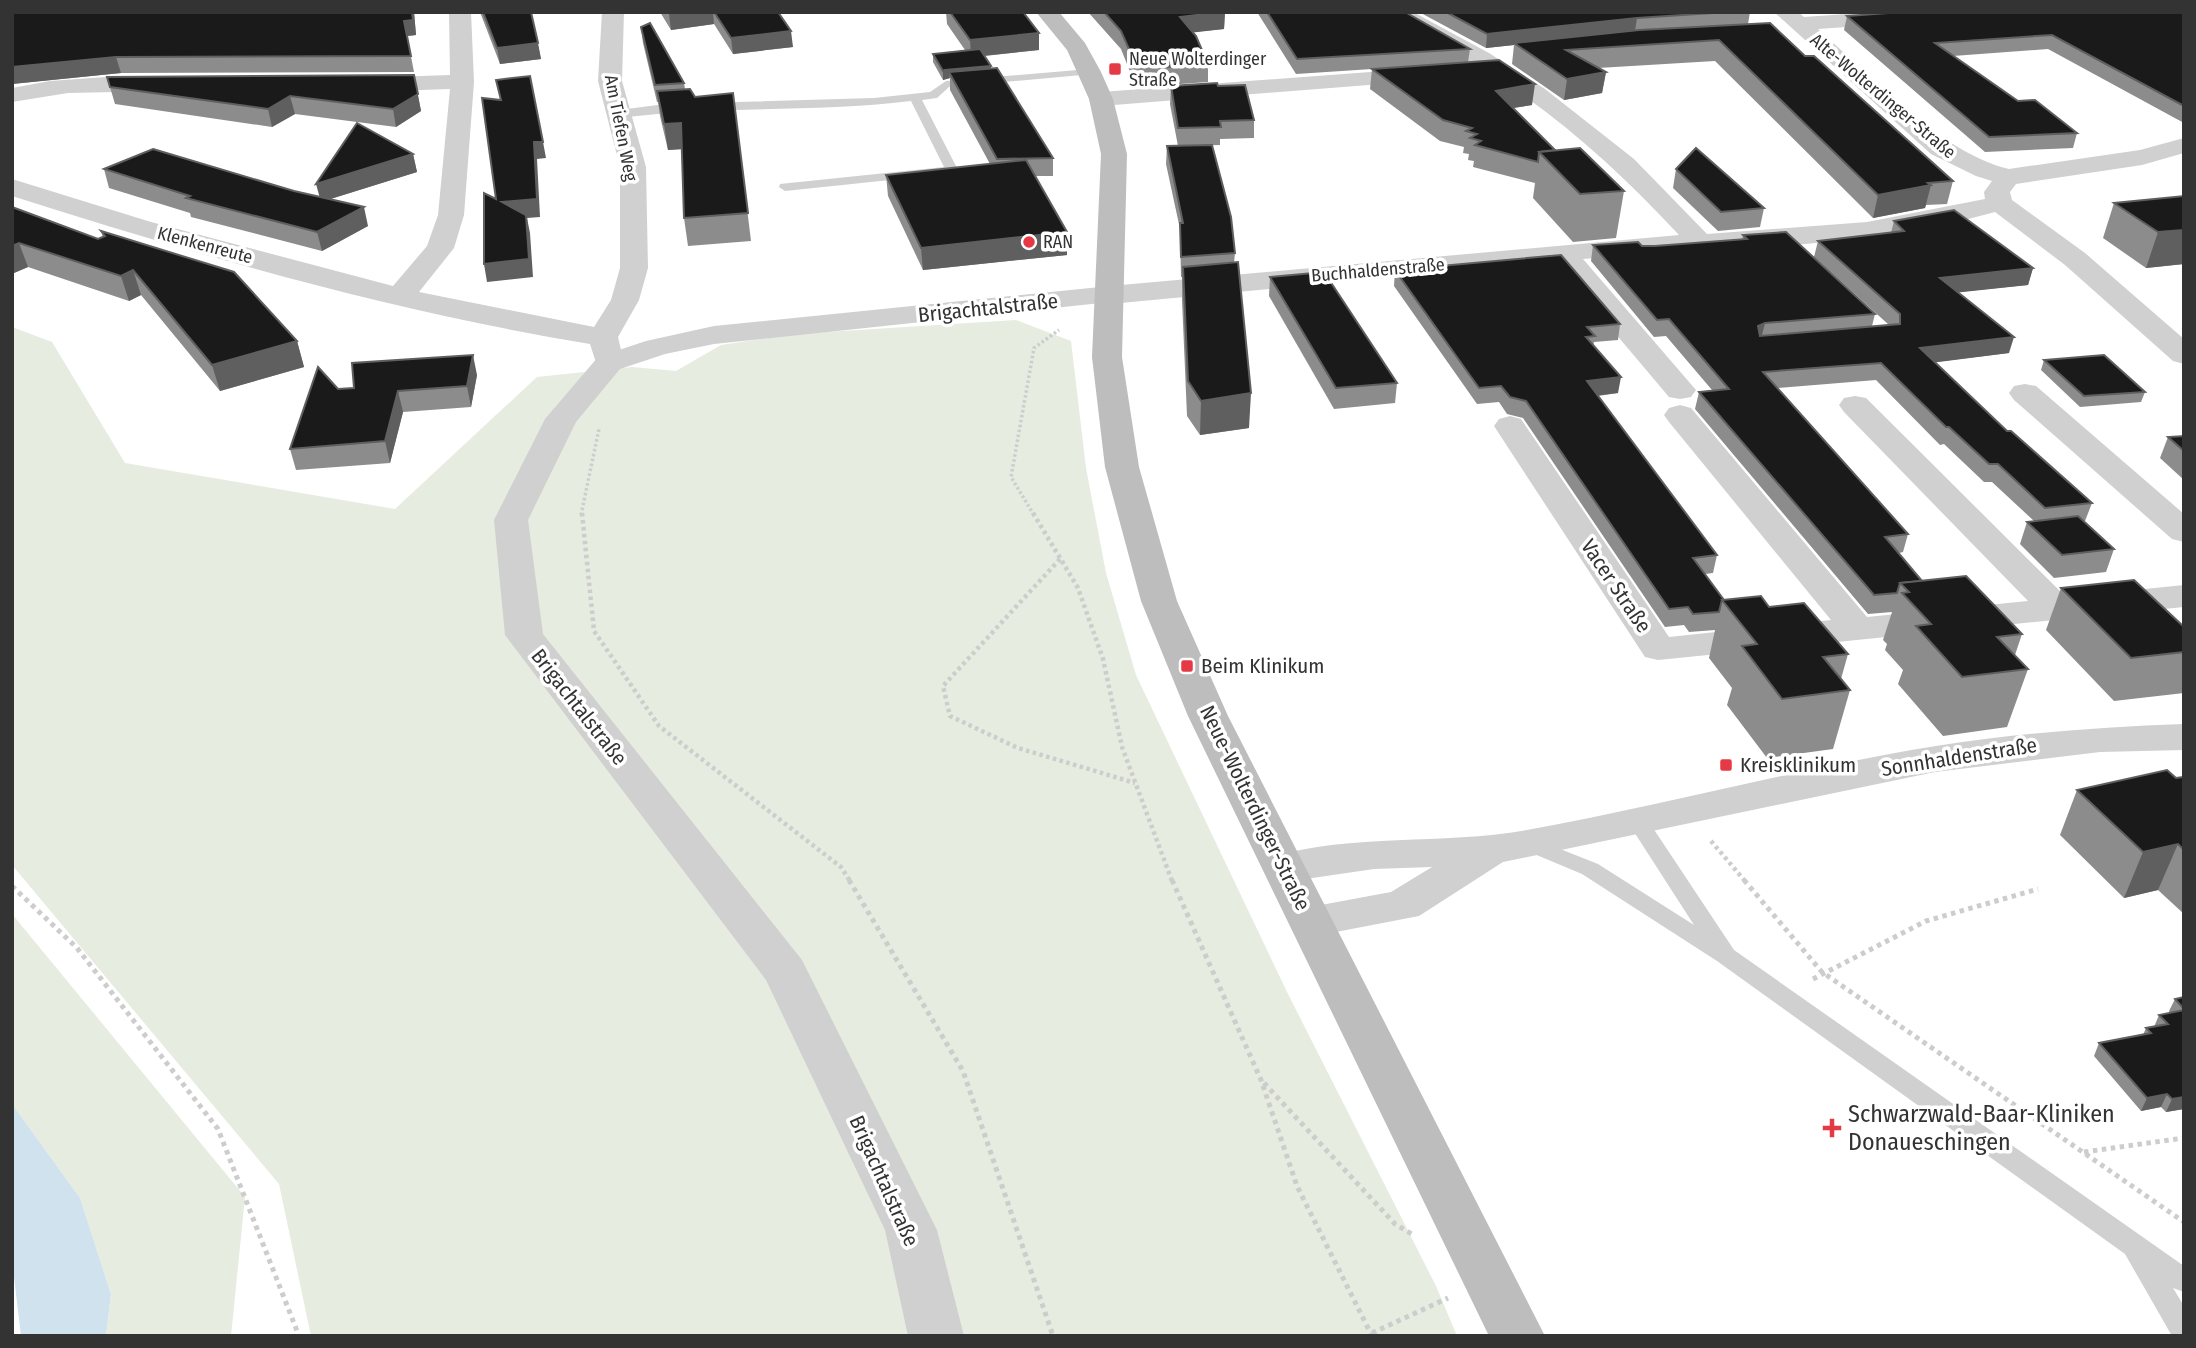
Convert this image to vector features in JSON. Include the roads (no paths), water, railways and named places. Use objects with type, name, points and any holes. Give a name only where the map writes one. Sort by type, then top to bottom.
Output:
[{"type":"main road","name":"Neue-Wolterdinger-Straße","points":[[1047,12],[1077,48],[1089,72],[1101,99],[1114,154],[1107,357],[1122,467],[1159,601],[1208,716],[1517,1336]]},
{"type":"street","points":[[400,297],[440,247],[451,215],[462,82],[460,12]]},
{"type":"street","name":"Am Tiefen Weg","points":[[606,350],[634,268],[633,167],[610,81],[613,12]]},
{"type":"street","points":[[1395,12],[1481,66],[1556,107],[1615,155],[1700,242]]},
{"type":"street","points":[[1792,25],[1976,12]]},
{"type":"street","name":"Alte-Wolterdinger-Straße","points":[[1792,25],[1940,149],[1985,171],[2009,177]]},
{"type":"street","points":[[1101,99],[1481,66]]},
{"type":"street","points":[[341,85],[462,82]]},
{"type":"street","points":[[12,95],[38,89],[100,84],[180,85]]},
{"type":"street","points":[[2181,349],[2075,259],[1999,203],[1997,192],[2009,177],[2142,156],[2184,145]]},
{"type":"street","name":"Klenkenreute","points":[[12,187],[141,228],[400,297],[534,326],[606,350]]},
{"type":"street","name":"Buchhaldenstraße","points":[[1110,295],[1700,242],[1792,244],[1928,222],[1999,203]]},
{"type":"street","points":[[1562,253],[1858,630]]},
{"type":"street","name":"Brigachtalstraße","points":[[936,1336],[911,1230],[786,972],[524,635],[511,520],[561,419],[606,350],[657,347],[714,335],[1110,295]]},
{"type":"street","points":[[2025,393],[2184,532]]},
{"type":"street","points":[[1855,405],[2059,611]]},
{"type":"street","name":"Vacer Straße","points":[[1510,426],[1658,649],[2059,611],[2184,596]]},
{"type":"street","name":"Sonnhaldenstraße","points":[[1285,867],[1373,855],[1510,847],[1819,781],[2027,744],[2126,737],[2184,737]]},
{"type":"street","name":"Sonnhaldenstraße","points":[[1310,921],[1403,905],[1510,847]]},
{"type":"lane","points":[[619,114],[665,108],[874,102],[933,95],[946,84],[1089,72]]},
{"type":"lane","points":[[785,187],[952,170],[915,97]]},
{"type":"lane","points":[[1638,821],[1725,955]]},
{"type":"lane","points":[[1510,847],[1590,869],[1725,955],[2184,1280]]},
{"type":"lane","points":[[2134,1246],[2184,1331]]},
{"type":"water","points":[[12,1104],[80,1198],[111,1294],[106,1336],[21,1336],[12,1260]]},
{"type":"place","name":"Neue Wolterdinger Straße","points":[[1115,69]]},
{"type":"place","name":"RAN","points":[[1029,242]]},
{"type":"place","name":"Beim Klinikum","points":[[1187,666]]},
{"type":"place","name":"Kreisklinikum","points":[[1726,765]]},
{"type":"place","name":"Schwarzwald-Baar-Kliniken Donaueschingen","points":[[1832,1128]]}]
